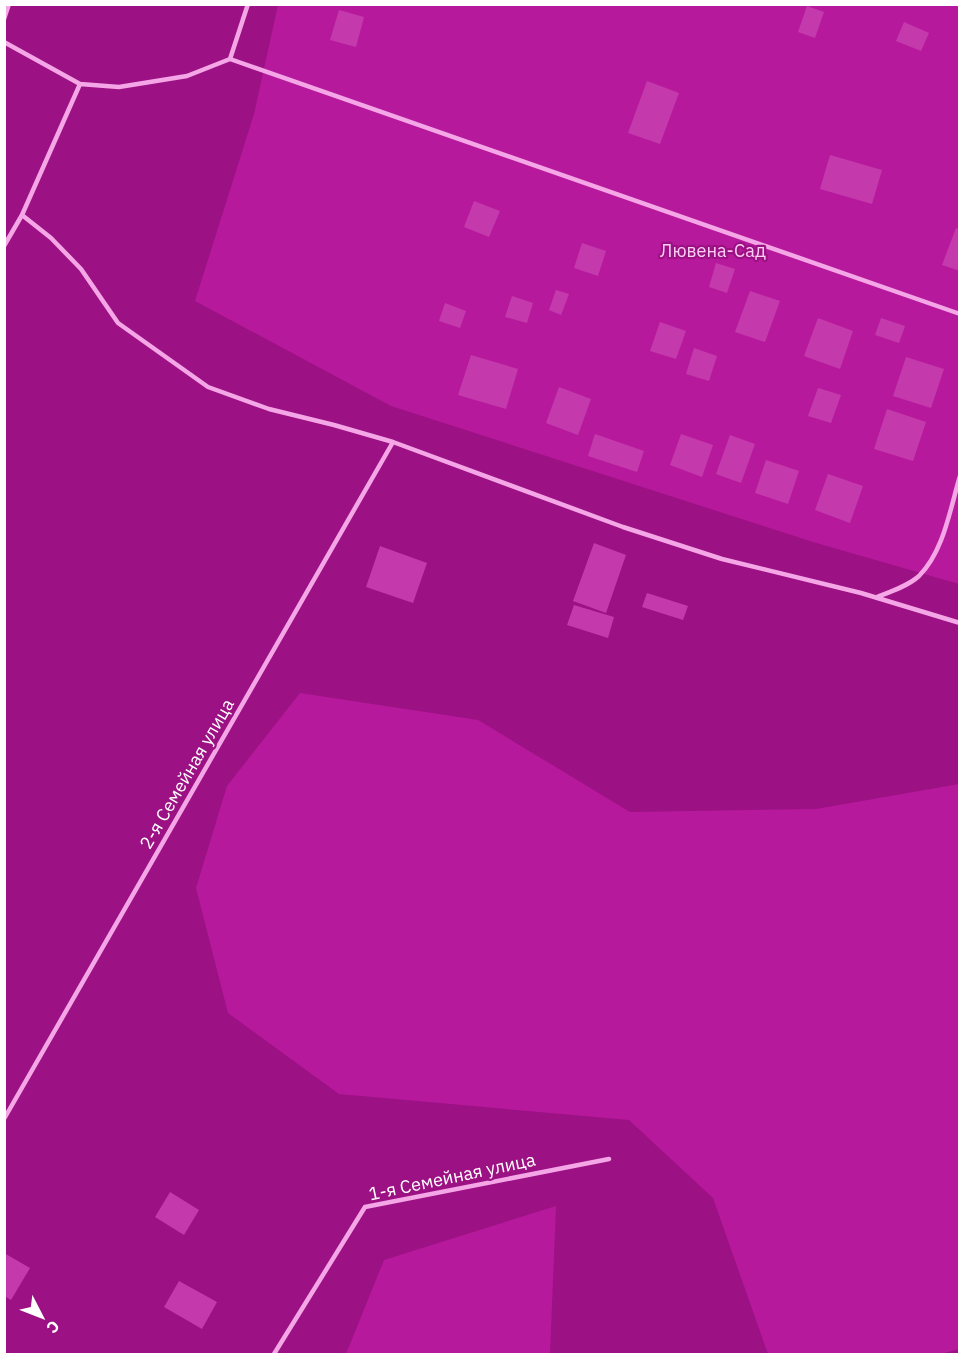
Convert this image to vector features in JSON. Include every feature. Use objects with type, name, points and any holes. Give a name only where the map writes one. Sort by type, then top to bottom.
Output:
[{"type":"lane","points":[[4,19],[9,4]]},
{"type":"lane","points":[[230,59],[248,4]]},
{"type":"lane","points":[[4,42],[80,84],[119,87],[187,76],[230,59],[960,314]]},
{"type":"lane","points":[[4,246],[22,215],[80,84]]},
{"type":"lane","points":[[22,215],[51,238],[81,269],[118,323],[208,387],[269,410],[393,442],[623,527],[711,555],[876,597],[960,623]]},
{"type":"lane","name":"2-я Семейная улица","points":[[4,1119],[393,442]]},
{"type":"lane","points":[[876,597],[896,590],[918,577],[937,551],[960,476]]},
{"type":"lane","name":"1-я Семейная улица","points":[[274,1354],[365,1207],[609,1159]]},
{"type":"green space","name":"Лювена-Сад","points":[[278,5],[959,5],[959,584],[813,542],[391,406],[195,301],[254,114]]},
{"type":"green space","points":[[300,693],[478,720],[630,812],[816,809],[959,784],[959,1349],[941,1354],[768,1354],[713,1198],[629,1120],[339,1094],[228,1013],[196,888],[227,786]]},
{"type":"green space","points":[[556,1206],[550,1354],[346,1354],[384,1260]]},
{"type":"building","points":[[807,6],[824,12],[815,38],[798,32]]},
{"type":"building","points":[[339,10],[364,17],[356,47],[330,40]]},
{"type":"building","points":[[904,22],[929,33],[921,51],[896,41]]},
{"type":"building","points":[[647,81],[679,93],[660,144],[628,133]]},
{"type":"building","points":[[830,155],[882,170],[872,204],[820,189]]},
{"type":"building","points":[[474,201],[500,211],[489,237],[464,227]]},
{"type":"building","points":[[956,228],[960,230],[960,271],[942,265]]},
{"type":"building","points":[[582,243],[606,251],[598,276],[574,268]]},
{"type":"building","points":[[716,263],[735,269],[727,293],[709,287]]},
{"type":"building","points":[[556,290],[569,294],[561,315],[549,310]]},
{"type":"building","points":[[750,291],[780,301],[765,342],[735,332]]},
{"type":"building","points":[[512,296],[533,303],[527,323],[505,317]]},
{"type":"building","points":[[445,303],[466,311],[460,328],[439,321]]},
{"type":"building","points":[[818,318],[853,331],[840,369],[804,356]]},
{"type":"building","points":[[881,318],[905,326],[899,343],[875,335]]},
{"type":"building","points":[[660,322],[686,331],[676,359],[650,351]]},
{"type":"building","points":[[694,348],[717,356],[709,381],[686,374]]},
{"type":"building","points":[[471,355],[518,369],[506,409],[458,395]]},
{"type":"building","points":[[906,357],[944,369],[931,408],[893,396]]},
{"type":"building","points":[[559,387],[591,399],[578,435],[546,423]]},
{"type":"building","points":[[818,388],[841,395],[831,423],[808,416]]},
{"type":"building","points":[[887,409],[926,422],[913,461],[874,449]]},
{"type":"building","points":[[595,434],[644,451],[637,472],[588,456]]},
{"type":"building","points":[[681,434],[713,445],[702,477],[670,465]]},
{"type":"building","points":[[730,435],[755,444],[741,483],[716,474]]},
{"type":"building","points":[[766,460],[799,471],[788,504],[755,493]]},
{"type":"building","points":[[828,474],[863,486],[850,523],[815,510]]},
{"type":"building","points":[[594,543],[626,555],[606,613],[573,601]]},
{"type":"building","points":[[380,546],[427,563],[413,603],[366,587]]},
{"type":"building","points":[[647,593],[688,606],[683,620],[642,607]]},
{"type":"building","points":[[574,605],[614,617],[608,638],[567,625]]},
{"type":"building","points":[[170,1192],[199,1210],[184,1235],[155,1217]]},
{"type":"building","points":[[4,1253],[30,1268],[11,1300],[4,1296]]},
{"type":"building","points":[[179,1281],[217,1302],[202,1329],[164,1307]]}]
